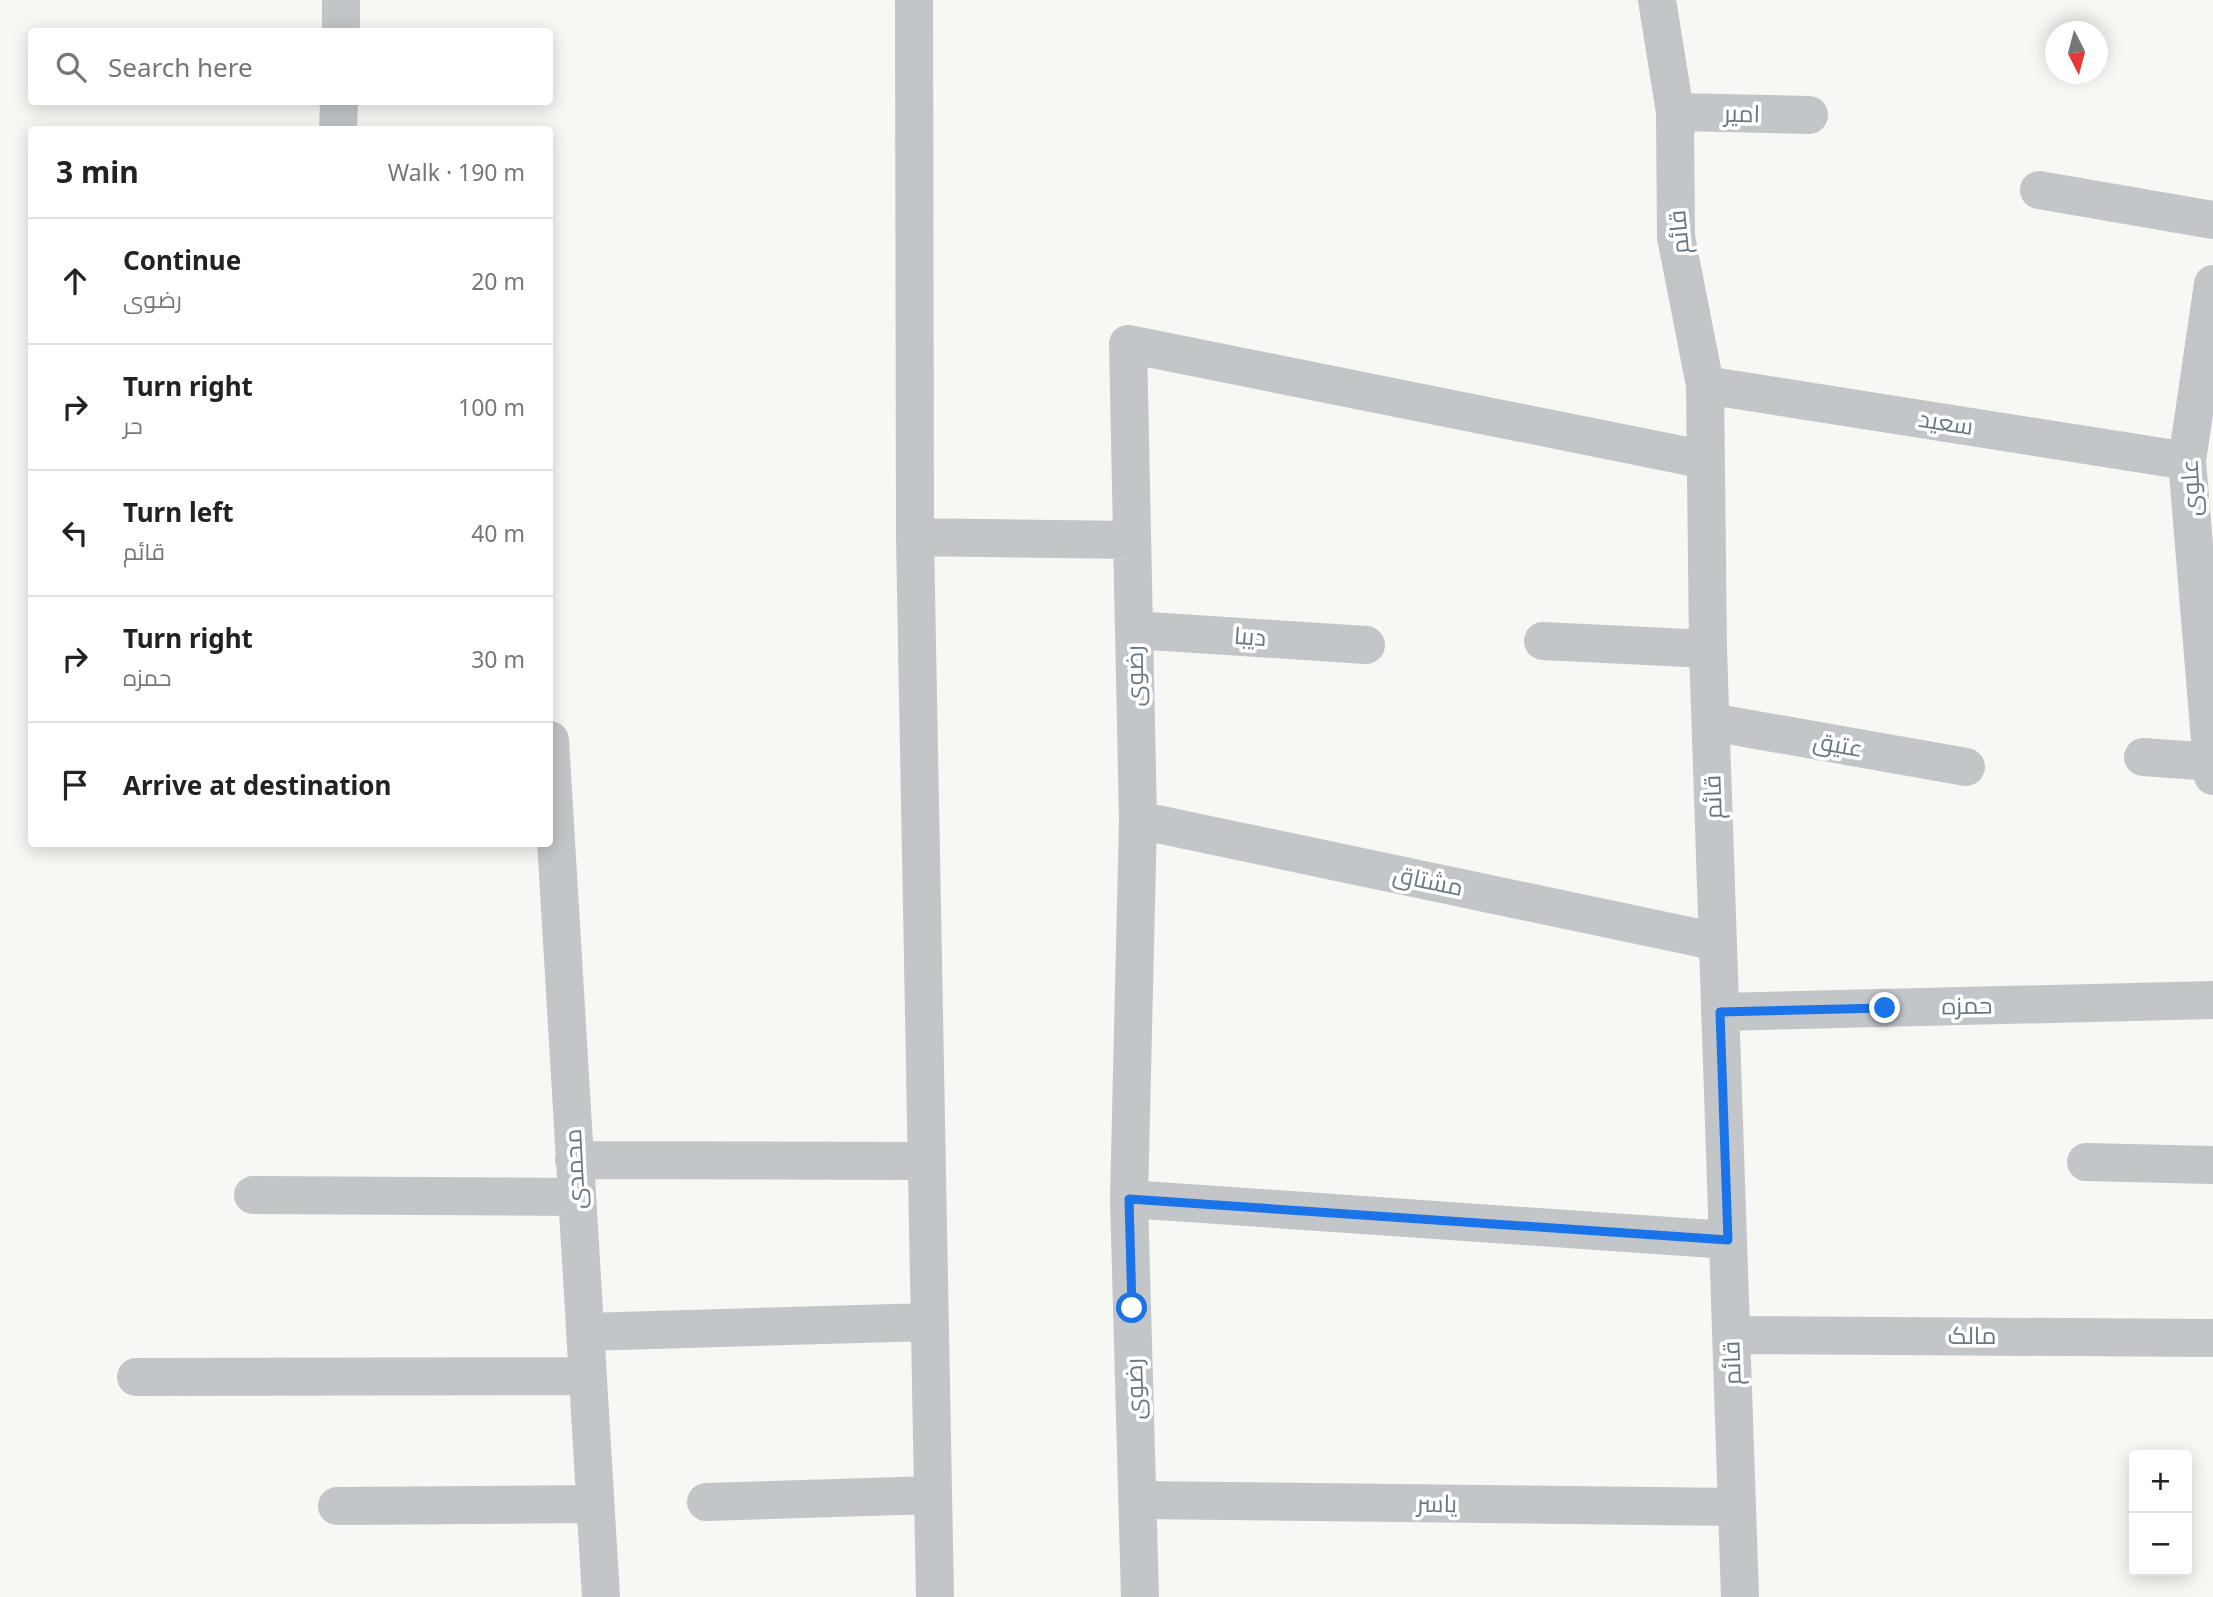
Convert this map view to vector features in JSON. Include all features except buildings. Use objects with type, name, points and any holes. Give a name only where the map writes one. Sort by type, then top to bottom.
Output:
[{"type":"street","points":[[341,0],[341,28]]},
{"type":"street","points":[[914,0],[915,537],[935,1597]]},
{"type":"street","name":"قائم","points":[[1657,0],[1675,112],[1676,237],[1705,385],[1708,649],[1740,1597]]},
{"type":"street","points":[[338,126],[339,105]]},
{"type":"street","name":"امیر","points":[[1675,112],[1809,115]]},
{"type":"street","points":[[2039,190],[2213,220]]},
{"type":"street","name":"علوی","points":[[2212,769],[2207,622],[2196,472],[2213,284]]},
{"type":"street","name":"رضوی","points":[[1140,1597],[1129,1199],[1138,820],[1128,344],[1706,460]]},
{"type":"street","name":"سعید","points":[[1705,385],[2196,472]]},
{"type":"street","points":[[915,537],[1132,540]]},
{"type":"street","name":"دیبا","points":[[1134,630],[1366,645]]},
{"type":"street","points":[[1543,641],[1708,649]]},
{"type":"street","name":"عتیق","points":[[1711,722],[1966,767]]},
{"type":"street","points":[[2144,757],[2212,769]]},
{"type":"street","name":"محمدی","points":[[553,793],[601,1597]]},
{"type":"street","name":"مشتاق","points":[[1138,820],[1718,942]]},
{"type":"street","name":"حمزه","points":[[1720,1012],[2213,1000]]},
{"type":"street","points":[[253,1195],[926,1161]]},
{"type":"street","points":[[2086,1161],[2213,1165]]},
{"type":"street","points":[[1129,1199],[1728,1240]]},
{"type":"street","points":[[585,1332],[929,1322]]},
{"type":"street","name":"مالک","points":[[1731,1335],[2213,1338]]},
{"type":"street","points":[[136,1377],[588,1376]]},
{"type":"street","points":[[706,1502],[933,1494]]},
{"type":"street","name":"یاسر","points":[[1138,1500],[1737,1507]]},
{"type":"street","points":[[337,1506],[595,1504]]},
{"type":"route","points":[[1132,1308],[1129,1199],[1728,1240],[1720,1012],[1885,1008]]}]
